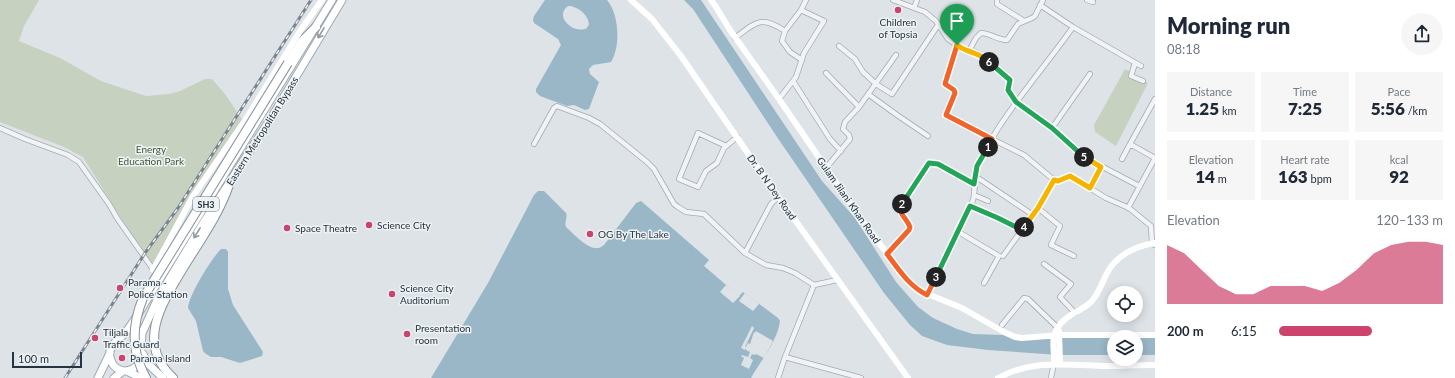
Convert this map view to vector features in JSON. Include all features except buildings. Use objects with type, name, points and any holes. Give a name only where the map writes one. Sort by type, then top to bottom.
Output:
[{"type":"highway","points":[[146,378],[138,360],[134,344],[136,321],[143,298],[302,41],[316,27]]},
{"type":"highway","points":[[173,378],[163,366],[156,346],[154,334],[157,318],[165,299],[220,208],[229,185]]},
{"type":"main road","name":"SH3","points":[[98,378],[112,346],[125,332],[159,280],[326,11],[328,0]]},
{"type":"main road","points":[[326,11],[332,0]]},
{"type":"main road","name":"Eastern Metropolitan Bypass","points":[[142,350],[142,333],[159,296],[342,0]]},
{"type":"main road","points":[[116,342],[121,339],[133,340],[138,343],[147,363],[163,378]]},
{"type":"main road","name":"SH3","points":[[114,378],[125,371],[137,367],[142,358],[142,350]]},
{"type":"main road","points":[[110,352],[112,363],[116,367],[141,378]]},
{"type":"street","points":[[153,270],[193,196],[246,118],[300,31],[322,0]]},
{"type":"street","name":"Dr. B N Dey Road","points":[[631,0],[644,11],[667,37],[708,93],[778,197],[908,378]]},
{"type":"street","name":"Gulam Jilani Khan Road","points":[[710,0],[735,38],[887,254],[911,284],[918,290],[927,295],[962,308],[1015,337],[1057,338],[1155,335]]},
{"type":"street","points":[[802,60],[790,52],[782,41],[785,31],[801,10],[806,0]]},
{"type":"street","points":[[893,0],[925,12],[948,38],[962,49],[985,58],[1010,80],[1008,90],[1016,102],[1052,128],[1084,157],[1139,186]]},
{"type":"street","points":[[914,8],[917,0]]},
{"type":"street","points":[[997,0],[997,4],[1024,21]]},
{"type":"street","points":[[1087,0],[1093,2]]},
{"type":"street","points":[[969,51],[976,38],[984,32],[998,39],[1007,40],[1018,24],[1035,16],[1042,2],[1073,27],[1141,66]]},
{"type":"street","points":[[779,99],[793,82],[804,53],[824,21],[801,10]]},
{"type":"street","points":[[735,38],[752,24],[766,21],[785,31]]},
{"type":"street","points":[[839,46],[855,59],[863,72],[876,84],[892,94],[938,25]]},
{"type":"street","points":[[927,295],[970,206],[974,195],[974,176],[977,166],[992,139],[1016,102],[1051,58],[1073,27]]},
{"type":"street","points":[[957,45],[945,84],[954,90],[955,93],[946,115],[1024,155],[1054,180],[1058,181],[1070,176],[1106,198],[1128,208],[1151,226],[1154,244],[1126,252],[1114,262],[1108,270],[1093,300],[1088,305],[1062,321],[1058,328],[1057,360],[1051,378]]},
{"type":"street","points":[[826,168],[850,139],[849,135],[843,129],[843,125],[859,107],[896,55]]},
{"type":"street","points":[[1135,63],[1131,76],[1142,81]]},
{"type":"street","points":[[826,73],[859,107]]},
{"type":"street","points":[[1052,128],[1090,74]]},
{"type":"street","points":[[793,82],[830,139],[841,151]]},
{"type":"street","points":[[868,94],[928,136]]},
{"type":"street","points":[[1122,159],[1155,99]]},
{"type":"street","points":[[534,144],[556,106],[594,120],[651,166],[674,204],[682,210],[701,212],[708,216],[745,253],[766,265],[783,268],[795,273],[814,285],[837,280]]},
{"type":"street","points":[[0,128],[68,155],[79,162],[109,204],[116,218],[159,280]]},
{"type":"street","points":[[726,146],[698,133],[679,179],[698,187],[706,171],[717,163],[724,148],[737,137]]},
{"type":"street","points":[[1128,208],[1155,158],[1130,144]]},
{"type":"street","points":[[887,254],[909,230],[910,224],[900,212],[900,209],[929,163],[938,164],[974,184]]},
{"type":"street","points":[[1090,188],[1101,167]]},
{"type":"street","points":[[974,176],[1033,215]]},
{"type":"street","points":[[1003,256],[1038,208],[1054,180]]},
{"type":"street","points":[[974,195],[988,201]]},
{"type":"street","points":[[745,253],[771,204],[778,197]]},
{"type":"street","points":[[970,206],[1022,230]]},
{"type":"street","points":[[1038,208],[1060,226],[1051,245],[1074,256]]},
{"type":"street","points":[[958,232],[999,256],[984,283]]},
{"type":"street","points":[[1044,264],[1071,284],[1060,297],[1075,313]]},
{"type":"street","points":[[778,378],[814,285]]},
{"type":"street","points":[[1002,325],[1024,298],[1028,299],[1058,328]]},
{"type":"street","points":[[786,358],[861,378]]},
{"type":"street","points":[[998,378],[1017,369],[1057,360],[1107,366],[1155,365]]},
{"type":"green space","name":"Energy Education Park","points":[[0,0],[39,0],[24,26],[19,41],[60,58],[101,81],[146,96],[169,94],[180,91],[205,79],[212,79],[225,94],[243,121],[154,264],[151,266],[83,157],[64,147],[0,122]]},
{"type":"green space","points":[[1125,69],[1148,83],[1116,146],[1095,132],[1094,125]]},
{"type":"water","points":[[545,0],[607,0],[611,6],[614,13],[617,30],[616,48],[611,62],[593,65],[589,69],[590,74],[599,82],[589,109],[585,110],[574,105],[567,106],[540,96],[536,92],[536,89],[561,45],[558,39],[534,23],[534,16]],"holes":[[[568,6],[582,11],[587,17],[589,24],[587,28],[582,30],[577,29],[567,24],[564,20],[564,10]]]},
{"type":"water","points":[[684,0],[701,0],[822,181],[855,218],[896,282],[918,307],[933,318],[957,329],[973,334],[1107,337],[1107,355],[1060,355],[988,350],[947,345],[922,336],[910,325],[884,293],[777,137],[693,9]]},
{"type":"water","points":[[538,191],[544,191],[566,213],[566,227],[581,240],[594,248],[599,248],[604,245],[636,203],[641,201],[709,260],[704,266],[739,296],[743,292],[778,318],[780,321],[776,336],[751,378],[431,378],[488,283],[534,195]]},
{"type":"water","points":[[221,249],[226,249],[228,252],[228,289],[233,305],[263,352],[262,356],[240,363],[221,357],[211,357],[203,351],[196,321],[188,308],[189,302],[201,277]]},
{"type":"water","points":[[1143,338],[1155,338],[1155,355],[1143,355]]},
{"type":"pier","points":[[726,285],[740,296],[733,303],[720,292]]},
{"type":"pier","points":[[745,293],[759,304],[753,311],[739,301]]},
{"type":"pier","points":[[752,326],[754,328],[745,347],[748,343],[750,344],[754,332],[755,333],[756,331],[773,341],[764,358],[756,354],[752,354],[750,358],[753,360],[749,369],[741,365],[744,358],[741,356],[748,357],[750,352],[746,350],[746,348],[745,350],[741,348]]},
{"type":"railway","points":[[65,378],[145,253],[178,208],[311,0]]},
{"type":"place","name":"Children of Topsia","points":[[898,10]]},
{"type":"place","name":"Science City","points":[[369,225]]},
{"type":"place","name":"Space Theatre","points":[[287,228]]},
{"type":"place","name":"OG By The Lake","points":[[590,234]]},
{"type":"place","name":"Parama - Police Station","points":[[120,288]]},
{"type":"place","name":"Science City Auditorium","points":[[392,294]]},
{"type":"place","name":"Presentation room","points":[[407,334]]},
{"type":"place","name":"Tiljala Traffic Guard","points":[[95,338]]},
{"type":"place","name":"Parama Island","points":[[122,358]]},
{"type":"route","points":[[957,45],[962,49],[975,52],[985,58],[1010,80],[1008,90],[1016,102],[1052,128],[1077,152],[1101,167],[1090,188],[1070,176],[1058,181],[1054,180],[1038,208],[1022,230],[970,206],[927,295],[911,284],[887,254],[910,227],[910,224],[900,212],[900,209],[929,163],[934,162],[974,184],[974,176],[977,166],[992,139],[946,115],[955,92],[945,84],[957,45]]}]
